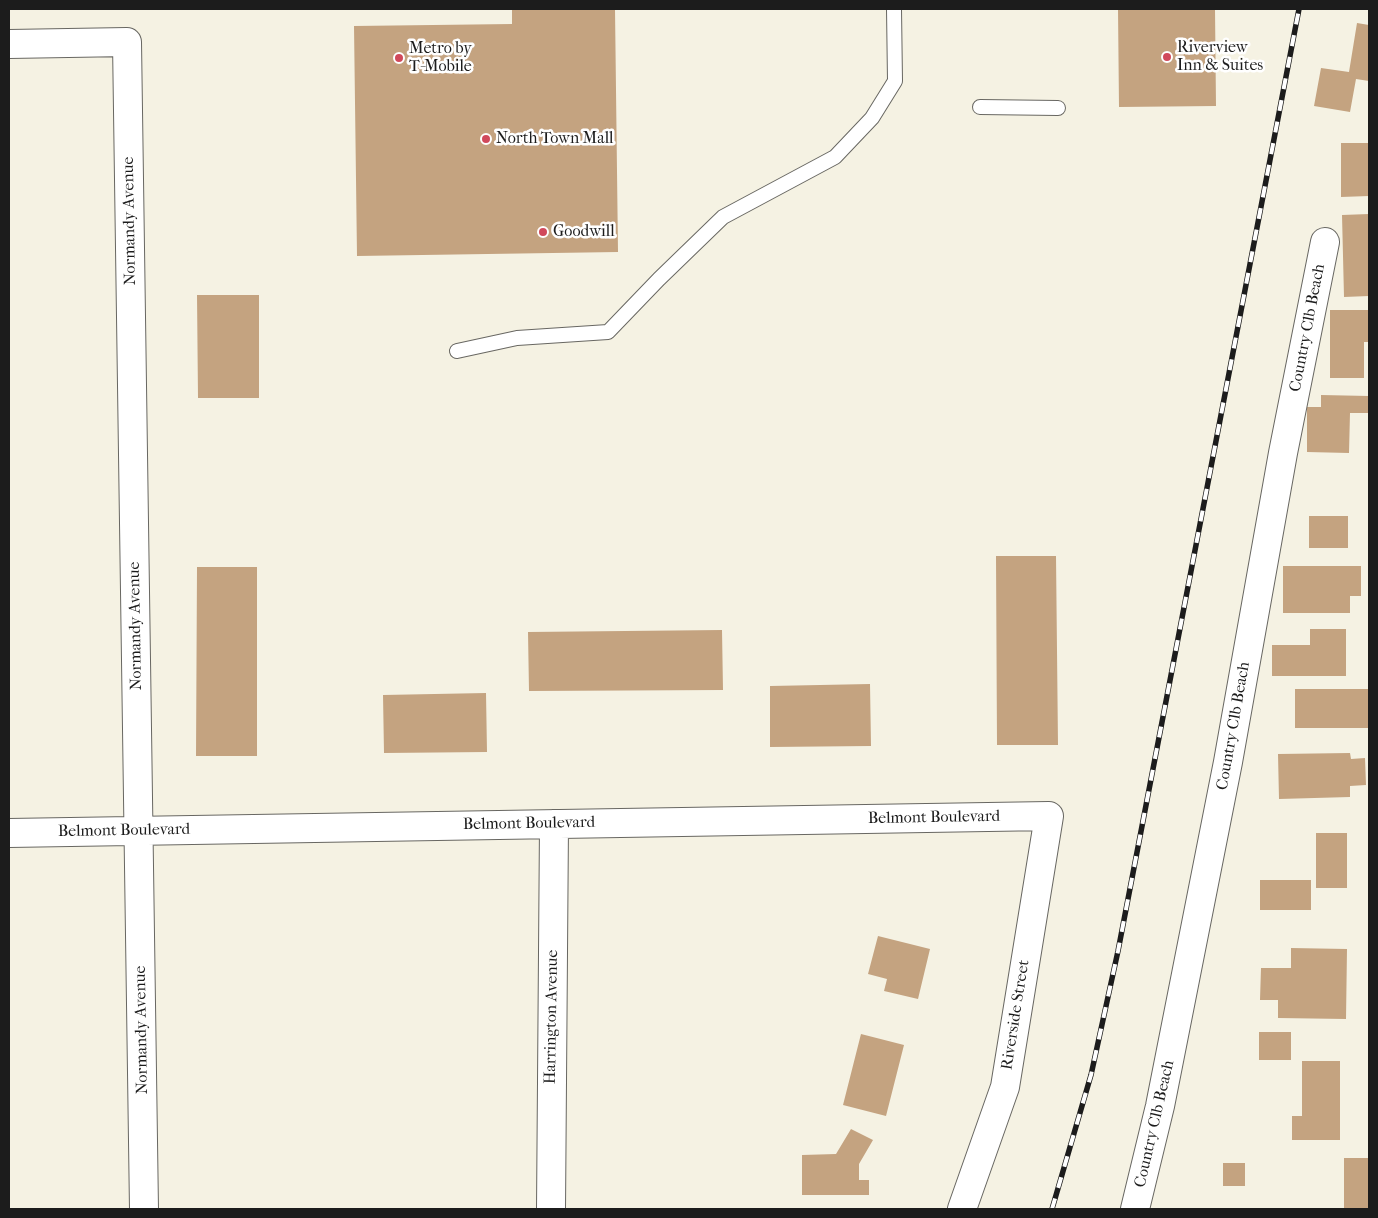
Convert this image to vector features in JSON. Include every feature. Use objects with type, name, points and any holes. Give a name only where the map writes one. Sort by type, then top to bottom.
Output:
[{"type":"street","name":"Normandy Avenue","points":[[9,44],[128,42],[144,1209]]},
{"type":"street","name":"Country Clb Beach","points":[[1135,1209],[1160,1106],[1226,772],[1283,453],[1325,242]]},
{"type":"street","name":"Belmont Boulevard","points":[[9,834],[1049,816]]},
{"type":"street","name":"Riverside Street","points":[[962,1209],[1005,1087],[1049,816]]},
{"type":"street","name":"Harrington Avenue","points":[[551,1209],[554,824]]},
{"type":"lane","points":[[457,352],[517,338],[608,332],[723,217],[835,157],[872,118],[895,80],[894,9]]},
{"type":"lane","points":[[980,107],[1058,108]]},
{"type":"building","name":"North Town Mall","points":[[512,9],[615,9],[618,252],[357,256],[354,26],[512,24]]},
{"type":"building","name":"Riverview Inn & Suites","points":[[1118,9],[1215,9],[1216,106],[1119,107]]},
{"type":"building","points":[[1357,23],[1369,25],[1369,81],[1356,79],[1350,112],[1314,106],[1321,68],[1349,72]]},
{"type":"building","points":[[1341,143],[1369,143],[1369,196],[1341,197]]},
{"type":"building","points":[[1369,214],[1369,296],[1344,297],[1342,215]]},
{"type":"building","points":[[197,295],[259,295],[259,398],[198,398]]},
{"type":"building","points":[[1330,310],[1369,310],[1369,342],[1364,342],[1364,378],[1330,378]]},
{"type":"building","points":[[1321,395],[1369,396],[1369,413],[1350,413],[1349,453],[1307,452],[1307,407],[1321,407]]},
{"type":"building","points":[[1309,516],[1348,516],[1348,548],[1309,548]]},
{"type":"building","points":[[996,556],[1056,556],[1058,745],[997,745]]},
{"type":"building","points":[[1283,566],[1361,566],[1361,596],[1350,596],[1350,613],[1283,613]]},
{"type":"building","points":[[197,567],[257,567],[257,756],[196,756]]},
{"type":"building","points":[[1310,629],[1346,629],[1346,676],[1272,676],[1272,645],[1310,645]]},
{"type":"building","points":[[722,630],[723,690],[529,691],[528,632]]},
{"type":"building","points":[[870,684],[871,746],[770,747],[770,686]]},
{"type":"building","points":[[1295,689],[1369,689],[1369,728],[1295,728]]},
{"type":"building","points":[[486,693],[487,752],[384,753],[383,695]]},
{"type":"building","points":[[1350,753],[1351,759],[1365,758],[1366,785],[1350,786],[1350,797],[1279,799],[1278,754]]},
{"type":"building","points":[[1316,833],[1347,833],[1347,888],[1316,888]]},
{"type":"building","points":[[1260,880],[1311,880],[1311,910],[1260,910]]},
{"type":"building","points":[[878,936],[930,949],[918,999],[884,991],[887,979],[868,974]]},
{"type":"building","points":[[1291,948],[1347,949],[1346,1019],[1278,1018],[1278,1000],[1260,1000],[1261,968],[1291,968]]},
{"type":"building","points":[[1259,1032],[1291,1032],[1291,1060],[1259,1060]]},
{"type":"building","points":[[861,1034],[904,1045],[886,1116],[843,1105]]},
{"type":"building","points":[[1302,1061],[1340,1061],[1340,1140],[1292,1140],[1292,1116],[1302,1116]]},
{"type":"building","points":[[851,1129],[873,1140],[859,1164],[859,1180],[869,1180],[869,1195],[802,1195],[802,1155],[836,1154]]},
{"type":"building","points":[[1344,1158],[1369,1158],[1369,1209],[1344,1209]]},
{"type":"building","points":[[1223,1163],[1245,1163],[1245,1186],[1223,1186]]},
{"type":"railway","points":[[1052,1209],[1091,1075],[1118,951],[1299,9]]},
{"type":"place","name":"Riverview Inn & Suites","points":[[1167,57]]},
{"type":"place","name":"Metro by T-Mobile","points":[[399,58]]},
{"type":"place","name":"North Town Mall","points":[[486,139]]},
{"type":"place","name":"Goodwill","points":[[543,232]]}]
